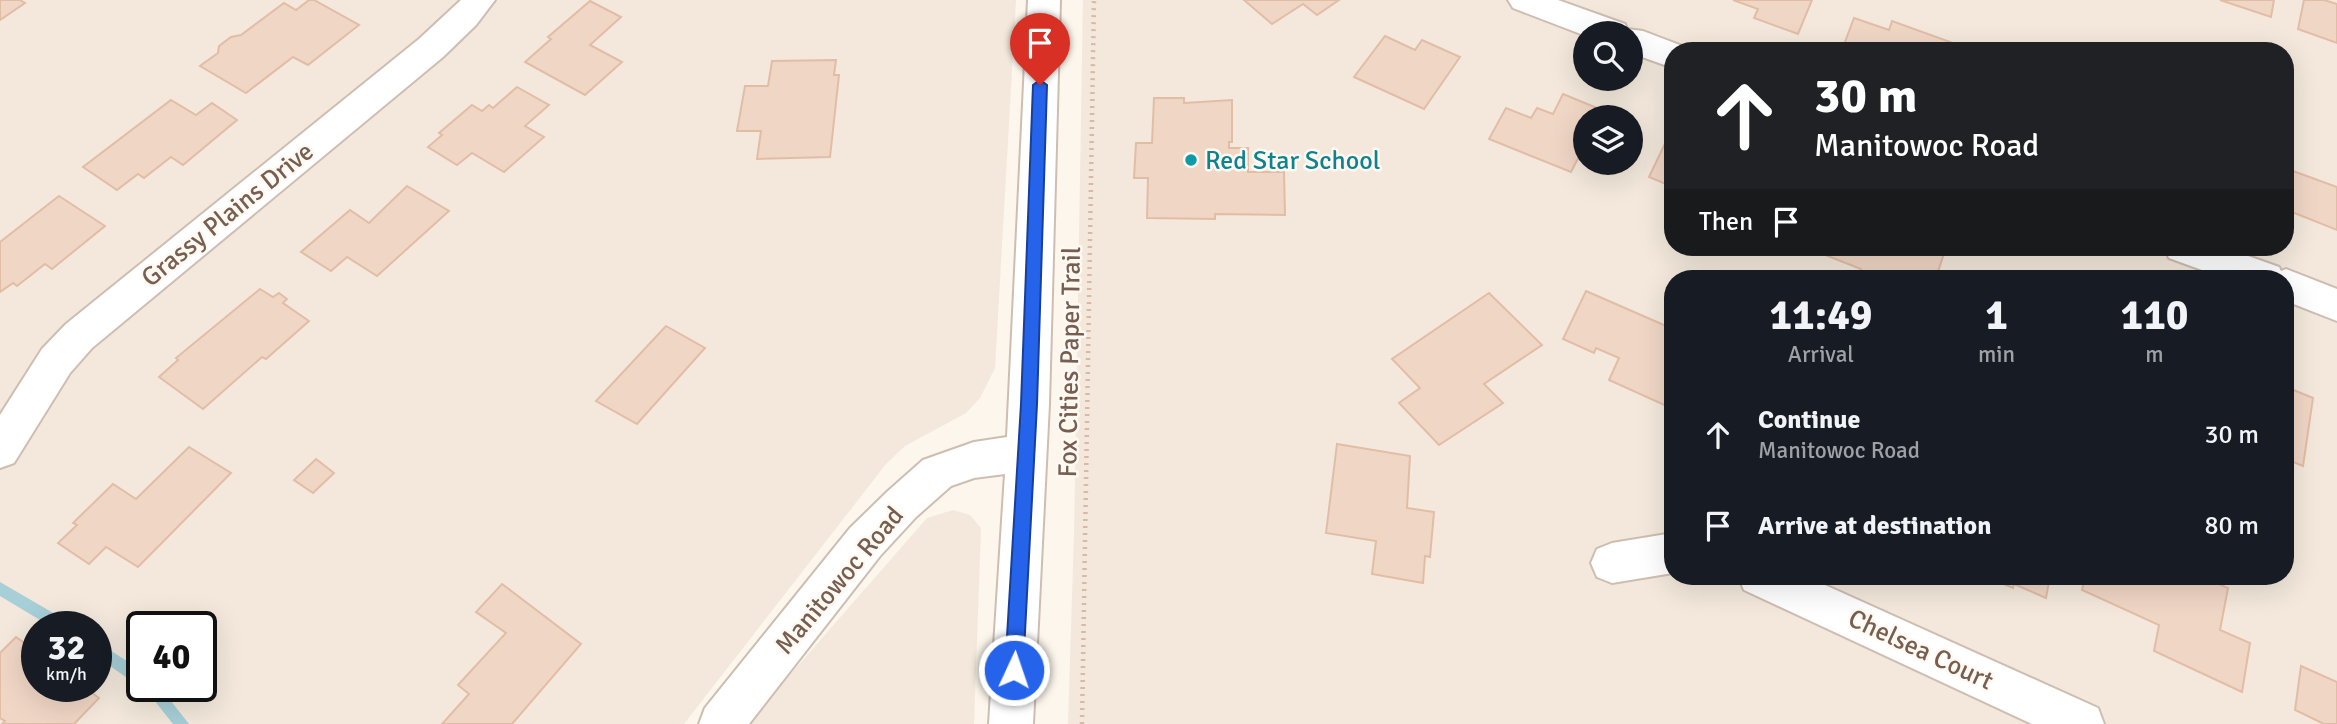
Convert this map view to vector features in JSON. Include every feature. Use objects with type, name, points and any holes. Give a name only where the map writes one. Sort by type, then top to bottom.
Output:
[{"type":"street","name":"Grassy Plains Drive","points":[[0,450],[56,361],[79,336],[431,48],[465,17],[479,0]]},
{"type":"street","points":[[1011,724],[1026,453],[1044,0]]},
{"type":"street","points":[[1524,0],[1581,21]]},
{"type":"street","points":[[1643,45],[1664,53]]},
{"type":"street","points":[[2206,256],[2244,270]]},
{"type":"street","points":[[2294,288],[2337,305]]},
{"type":"street","name":"Manitowoc Road","points":[[721,724],[865,542],[902,504],[937,473],[974,460],[1026,453]]},
{"type":"street","points":[[1612,563],[1664,554]]},
{"type":"street","name":"Chelsea Court","points":[[1779,585],[2082,724]]},
{"type":"path","name":"Fox Cities Paper Trail","points":[[1082,724],[1094,0]]},
{"type":"shaded area","points":[[0,0],[1016,0],[995,368],[980,398],[966,413],[905,446],[886,464],[684,724],[0,724]]},
{"type":"shaded area","points":[[1083,0],[2337,0],[2337,724],[1068,724]]},
{"type":"shaded area","points":[[953,510],[970,515],[981,528],[974,724],[747,724],[927,518]]},
{"type":"building","points":[[0,0],[20,0],[25,3],[0,20]]},
{"type":"building","points":[[309,0],[314,0],[359,25],[308,65],[293,57],[246,93],[200,66],[218,53],[219,46],[231,37],[241,35],[284,3],[296,10]]},
{"type":"building","points":[[1244,0],[1339,0],[1317,15],[1303,4],[1272,24]]},
{"type":"building","points":[[1733,0],[1812,0],[1798,34],[1754,18],[1758,9]]},
{"type":"building","points":[[2220,0],[2274,0],[2271,17]]},
{"type":"building","points":[[2304,0],[2324,0],[2337,4],[2337,43],[2298,29]]},
{"type":"building","points":[[590,1],[621,17],[590,45],[622,62],[585,95],[525,62],[551,39],[548,37]]},
{"type":"building","points":[[1854,18],[1889,30],[1892,21],[1950,42],[1845,42]]},
{"type":"building","points":[[1385,36],[1415,50],[1422,40],[1460,57],[1424,109],[1354,77]]},
{"type":"building","points":[[836,60],[834,75],[839,75],[830,157],[757,159],[761,131],[737,131],[745,86],[768,86],[772,61]]},
{"type":"building","points":[[517,87],[549,105],[525,126],[544,137],[504,172],[472,153],[457,165],[428,147],[442,135],[439,133],[472,105],[482,111],[489,105],[493,108]]},
{"type":"building","points":[[1563,94],[1590,105],[1573,105],[1571,172],[1489,139],[1506,108],[1531,118],[1537,108],[1553,114]]},
{"type":"building","name":"Red Star School","points":[[1154,98],[1184,98],[1184,103],[1232,100],[1232,142],[1229,142],[1229,148],[1248,148],[1248,172],[1284,172],[1285,215],[1215,214],[1215,219],[1147,218],[1148,178],[1134,178],[1136,143],[1152,143]]},
{"type":"building","points":[[171,100],[196,115],[212,103],[237,120],[183,165],[171,157],[144,178],[138,174],[117,190],[83,167]]},
{"type":"building","points":[[1664,146],[1664,183],[1649,177]]},
{"type":"building","points":[[2294,171],[2337,187],[2337,230],[2294,213]]},
{"type":"building","points":[[407,186],[449,211],[377,276],[347,257],[331,271],[301,252],[350,210],[369,223]]},
{"type":"building","points":[[59,196],[105,226],[52,269],[45,264],[17,286],[13,283],[0,292],[0,242]]},
{"type":"building","points":[[1828,256],[1943,256],[1939,270],[1861,269]]},
{"type":"building","points":[[260,289],[273,297],[279,293],[287,299],[283,303],[309,321],[266,359],[262,357],[203,409],[159,377],[178,360],[176,358]]},
{"type":"building","points":[[1586,291],[1664,325],[1664,405],[1609,380],[1619,358],[1596,348],[1594,353],[1563,339]]},
{"type":"building","points":[[1489,293],[1542,345],[1484,384],[1503,403],[1439,445],[1399,403],[1420,388],[1392,359]]},
{"type":"building","points":[[666,326],[705,348],[637,424],[596,401]]},
{"type":"building","points":[[2294,390],[2313,398],[2303,466],[2294,462]]},
{"type":"building","points":[[1337,444],[1410,456],[1407,508],[1434,512],[1430,557],[1425,556],[1423,583],[1372,574],[1376,541],[1326,533]]},
{"type":"building","points":[[189,447],[231,473],[138,567],[106,547],[89,564],[58,543],[77,525],[73,523],[113,484],[136,499]]},
{"type":"building","points":[[316,459],[334,473],[313,493],[294,480]]},
{"type":"building","points":[[502,584],[581,644],[512,724],[442,724],[469,694],[458,685],[506,633],[476,612]]},
{"type":"building","points":[[2016,585],[2048,585],[2046,598]]},
{"type":"building","points":[[2083,585],[2221,585],[2228,588],[2220,630],[2250,643],[2242,692],[2154,651],[2159,625],[2082,590]]},
{"type":"building","points":[[16,637],[21,641],[21,702],[95,702],[74,724],[2,724],[5,721],[0,718],[0,653]]},
{"type":"building","points":[[2301,666],[2337,682],[2337,724],[2324,724],[2295,710]]},
{"type":"waterway","points":[[0,588],[38,611]]},
{"type":"waterway","points":[[112,659],[126,669]]},
{"type":"waterway","points":[[163,702],[182,724]]},
{"type":"place","name":"Red Star School","points":[[1191,160]]},
{"type":"route","points":[[1014,670],[1029,404],[1040,85]]}]
